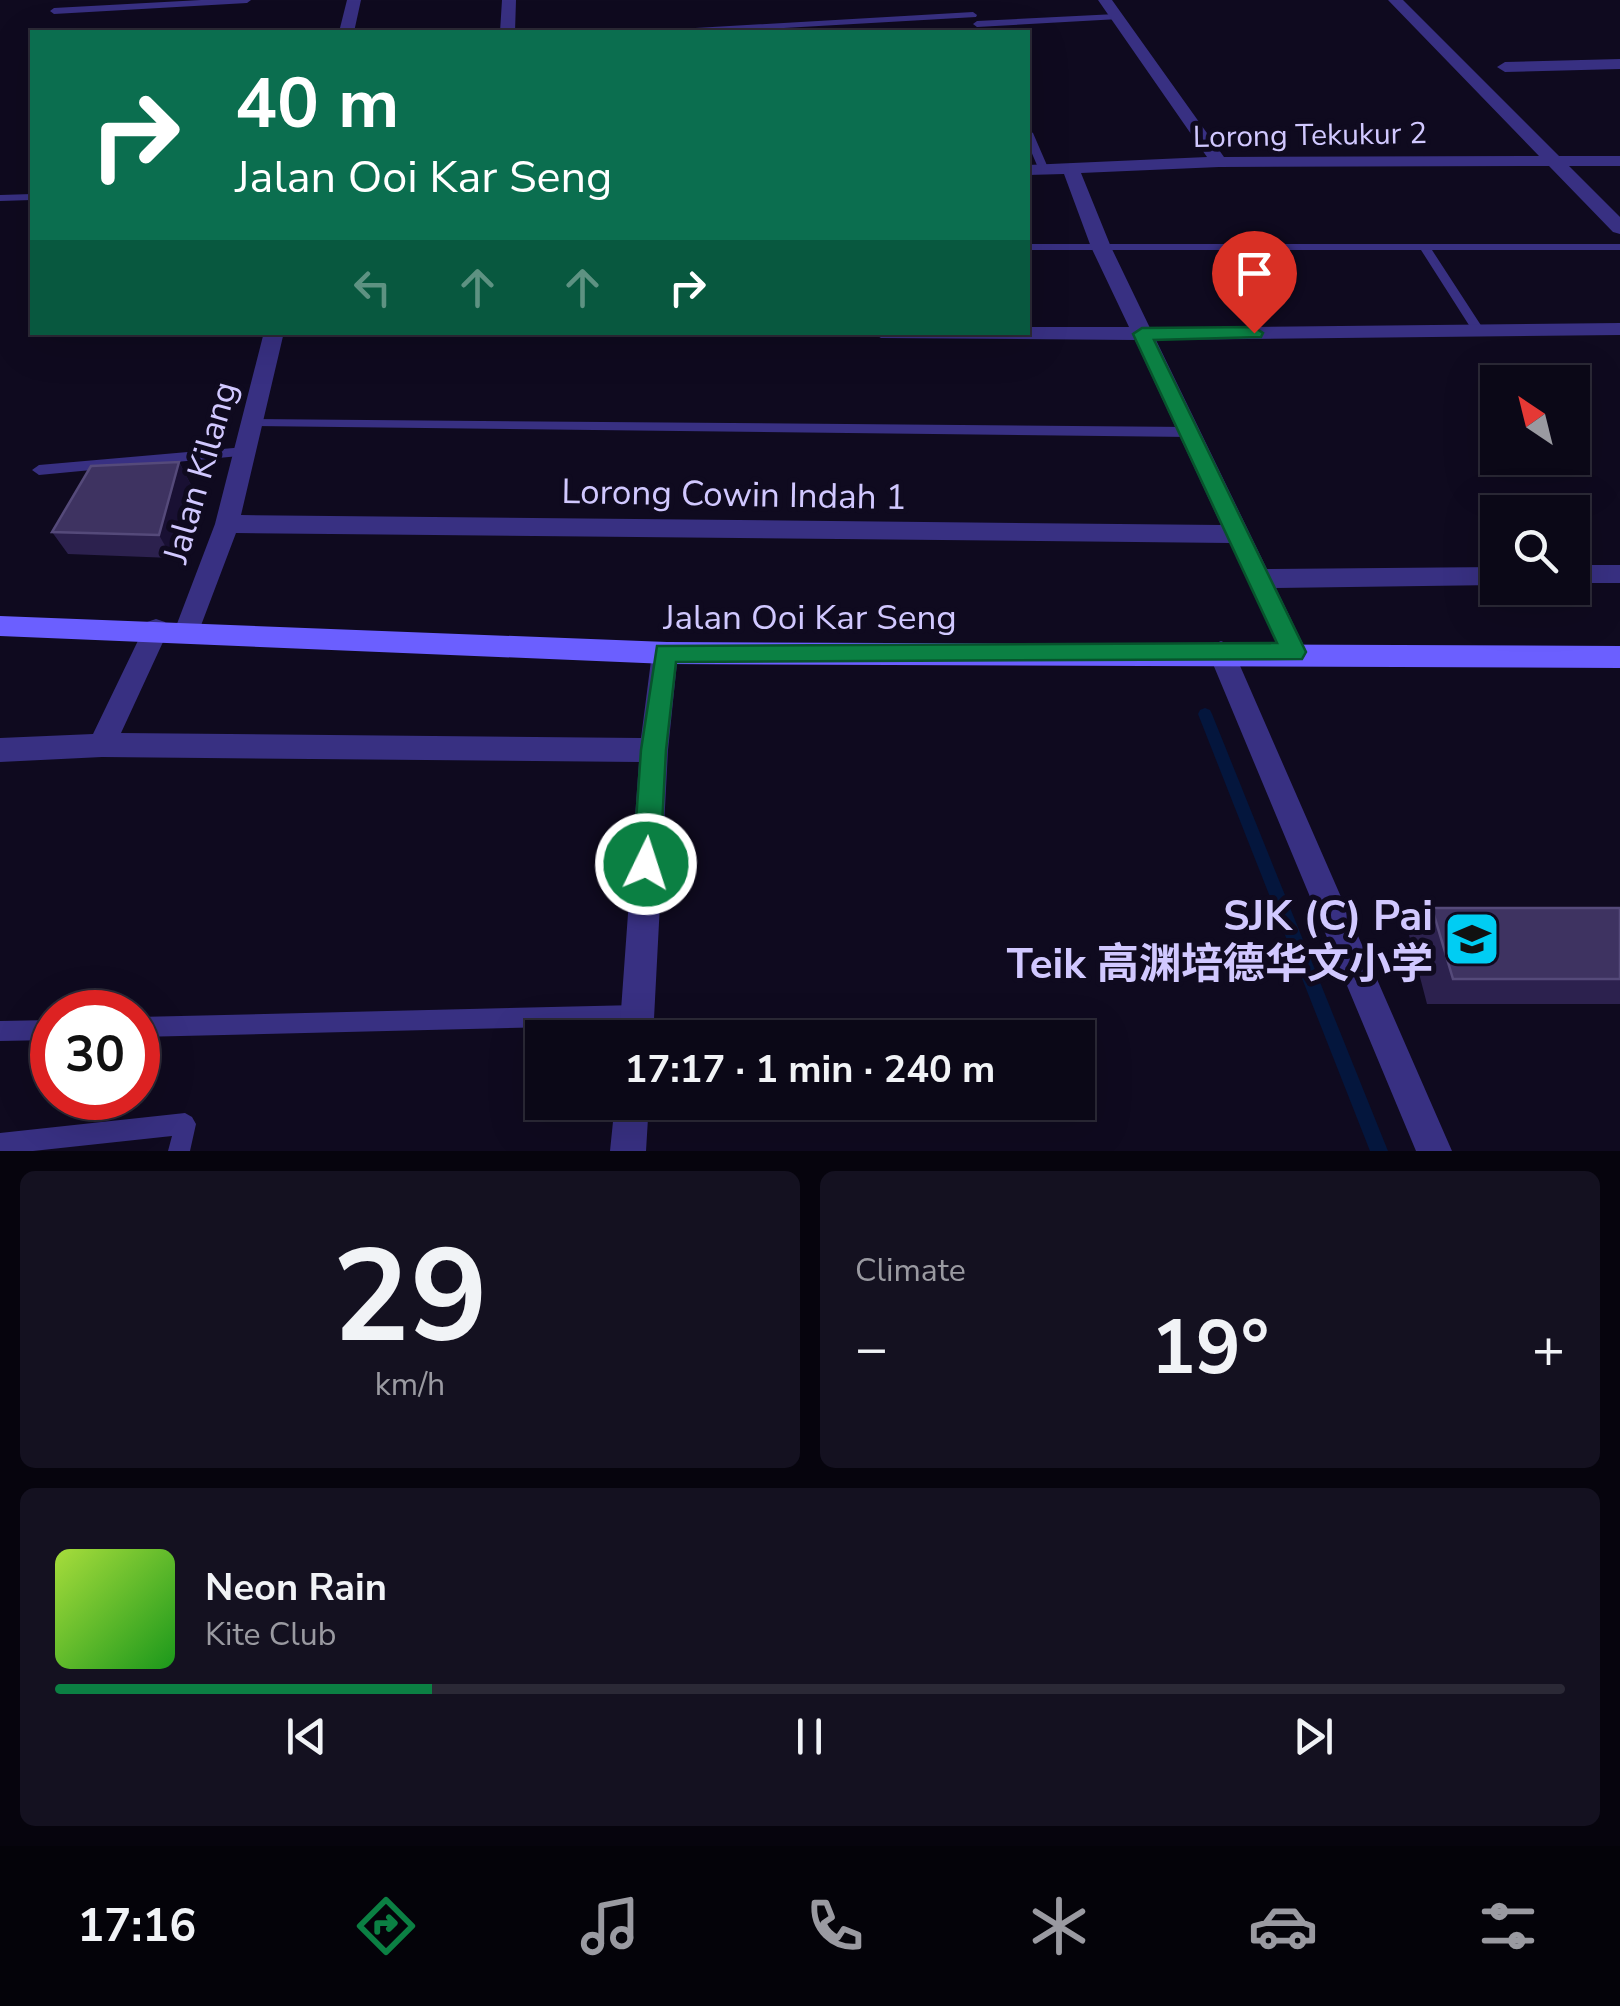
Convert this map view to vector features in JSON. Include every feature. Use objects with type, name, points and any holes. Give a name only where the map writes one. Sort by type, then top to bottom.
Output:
[{"type":"main road","name":"Jalan Ooi Kar Seng","points":[[0,626],[188,629],[666,652],[1294,652],[1620,657]]},
{"type":"street","points":[[346,30],[354,0]]},
{"type":"street","points":[[508,30],[510,0]]},
{"type":"street","points":[[1105,0],[1219,162]]},
{"type":"street","points":[[1395,0],[1620,228]]},
{"type":"street","points":[[1505,67],[1620,64]]},
{"type":"street","name":"Lorong Tekukur 2","points":[[1036,170],[1219,162],[1620,161]]},
{"type":"street","points":[[1071,170],[1142,334],[1294,652]]},
{"type":"street","points":[[1030,333],[1620,329]]},
{"type":"street","name":"Jalan Kilang","points":[[188,629],[228,524],[273,335]]},
{"type":"street","name":"Lorong Cowin Indah 1","points":[[228,524],[1239,534]]},
{"type":"street","points":[[1590,574],[1620,574]]},
{"type":"street","points":[[1260,579],[1480,576]]},
{"type":"street","points":[[102,746],[156,629]]},
{"type":"street","points":[[636,1020],[654,750],[666,652]]},
{"type":"street","points":[[1221,652],[1434,1151]]},
{"type":"street","points":[[0,750],[102,746],[654,750]]},
{"type":"street","points":[[628,1151],[631,1120]]},
{"type":"lane","points":[[54,11],[247,0]]},
{"type":"lane","points":[[966,0],[977,24]]},
{"type":"lane","points":[[753,30],[1116,18]]},
{"type":"lane","points":[[1030,143],[1036,170]]},
{"type":"lane","points":[[0,198],[30,197]]},
{"type":"lane","points":[[1030,247],[1620,246]]},
{"type":"lane","points":[[1424,247],[1478,330]]},
{"type":"lane","points":[[252,423],[1190,432]]},
{"type":"lane","points":[[39,470],[245,452]]},
{"type":"lane","points":[[160,1028],[525,1026]]},
{"type":"lane","points":[[0,1031],[30,1030]]},
{"type":"lane","points":[[0,1144],[185,1124],[179,1151]]},
{"type":"building","points":[[179,462],[159,535],[52,532],[91,466]]},
{"type":"building","points":[[1432,908],[1620,908],[1620,979],[1453,979]]},
{"type":"waterway","points":[[1205,714],[1379,1151]]},
{"type":"place","name":"SJK (C) Pai Teik 高渊培德华文小学","points":[[1472,939]]},
{"type":"route","points":[[646,864],[666,652],[1294,652],[1142,334],[1254,333]]}]
